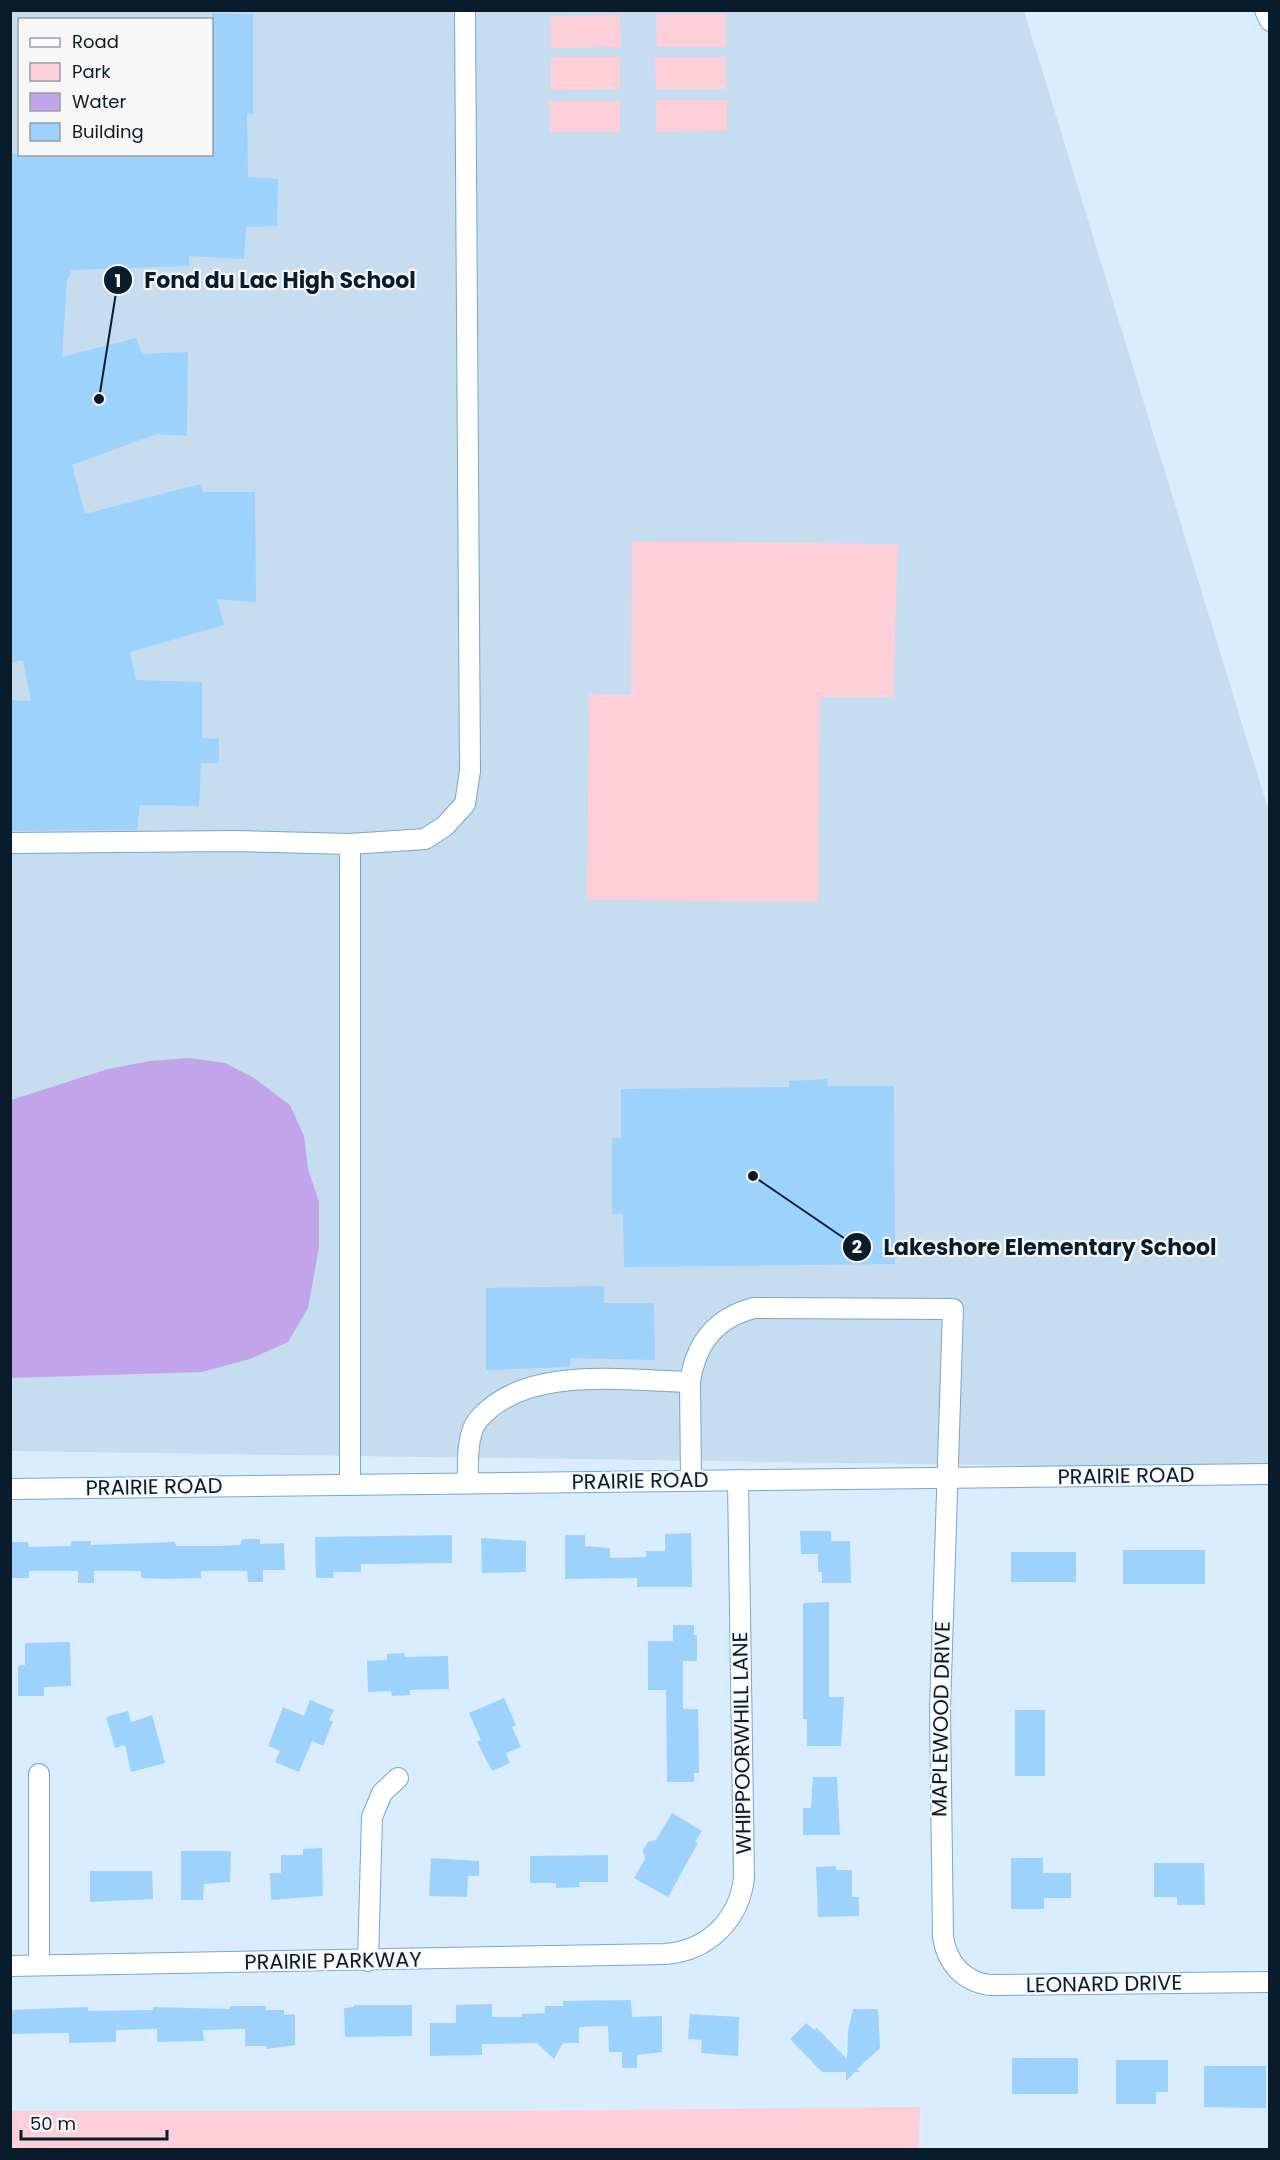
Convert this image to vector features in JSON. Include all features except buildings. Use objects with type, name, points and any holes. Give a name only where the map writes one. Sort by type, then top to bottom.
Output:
[{"type":"street","points":[[10,843],[235,841],[350,844],[425,839],[445,826],[465,804],[470,771],[465,10]]},
{"type":"street","points":[[1265,10],[1269,21]]},
{"type":"street","points":[[350,844],[350,1485]]},
{"type":"street","name":"MAPLEWOOD DRIVE","points":[[690,1382],[694,1358],[718,1324],[737,1313],[754,1308],[953,1309],[942,1639],[940,1779],[943,1938],[950,1959]]},
{"type":"street","points":[[468,1483],[468,1450],[477,1421],[504,1398],[532,1386],[563,1380],[690,1382],[691,1480]]},
{"type":"street","name":"PRAIRIE ROAD","points":[[10,1489],[1269,1474]]},
{"type":"street","name":"WHIPPOORWHILL LANE","points":[[656,1954],[689,1950],[714,1936],[729,1920],[742,1889],[738,1480]]},
{"type":"street","points":[[39,1774],[39,1965]]},
{"type":"street","points":[[368,1961],[372,1817],[379,1798],[398,1778]]},
{"type":"street","name":"PRAIRIE PARKWAY","points":[[10,1966],[656,1954]]},
{"type":"street","name":"LEONARD DRIVE","points":[[950,1959],[963,1976],[989,1985],[1269,1982]]},
{"type":"shaded area","points":[[11,11],[1024,11],[1269,812],[1269,1469],[11,1451]]},
{"type":"green space","points":[[656,14],[726,14],[726,47],[657,47]]},
{"type":"green space","points":[[620,15],[621,47],[551,48],[550,16]]},
{"type":"green space","points":[[551,57],[620,57],[620,89],[551,90]]},
{"type":"green space","points":[[655,57],[726,57],[726,89],[656,89]]},
{"type":"green space","points":[[656,100],[727,100],[727,131],[656,132]]},
{"type":"green space","points":[[550,101],[620,101],[620,132],[550,132]]},
{"type":"green space","points":[[632,541],[898,544],[893,697],[820,697],[818,902],[587,900],[589,694],[631,695]]},
{"type":"green space","points":[[920,2107],[919,2150],[10,2149],[11,2111],[506,2111]]},
{"type":"water","points":[[189,1058],[225,1063],[254,1078],[290,1105],[304,1136],[308,1169],[319,1202],[319,1247],[308,1308],[288,1342],[250,1359],[202,1372],[11,1378],[11,1100],[108,1069],[150,1061]]},
{"type":"place","name":"Fond du Lac High School","points":[[99,399]]},
{"type":"place","name":"Lakeshore Elementary School","points":[[753,1176]]}]
